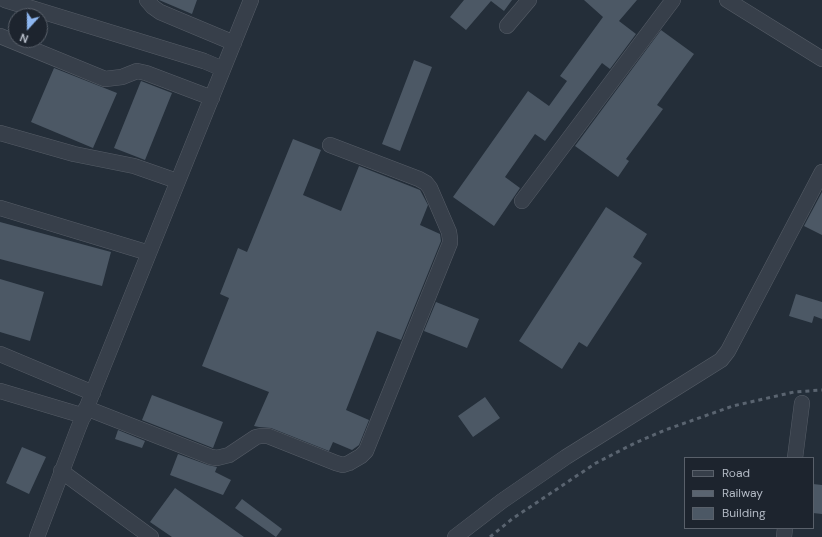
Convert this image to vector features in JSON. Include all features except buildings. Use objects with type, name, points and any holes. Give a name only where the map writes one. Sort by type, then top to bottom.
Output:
[{"type":"street","points":[[5,0],[204,61],[224,69]]},
{"type":"street","points":[[147,0],[160,12],[234,43]]},
{"type":"street","points":[[37,537],[61,471],[251,0]]},
{"type":"street","points":[[507,26],[529,0]]},
{"type":"street","points":[[522,201],[673,0]]},
{"type":"street","points":[[727,0],[752,17],[822,59]]},
{"type":"street","points":[[0,36],[105,78],[122,76],[137,71],[212,98]]},
{"type":"street","points":[[0,133],[74,154],[134,166],[177,181]]},
{"type":"street","points":[[0,391],[85,412],[211,457],[217,458],[229,455],[256,437],[261,436],[268,436],[343,465],[361,456],[366,451],[450,243],[450,239],[449,232],[430,188],[426,183],[330,145]]},
{"type":"street","points":[[455,537],[502,501],[566,458],[721,360],[728,351],[822,172]]},
{"type":"street","points":[[0,208],[149,253]]},
{"type":"street","points":[[0,354],[93,393]]},
{"type":"street","points":[[795,457],[802,403]]},
{"type":"street","points":[[61,471],[151,537]]},
{"type":"railway","points":[[490,537],[512,519],[596,463],[635,443],[665,430],[733,406],[794,392],[822,390]]}]
